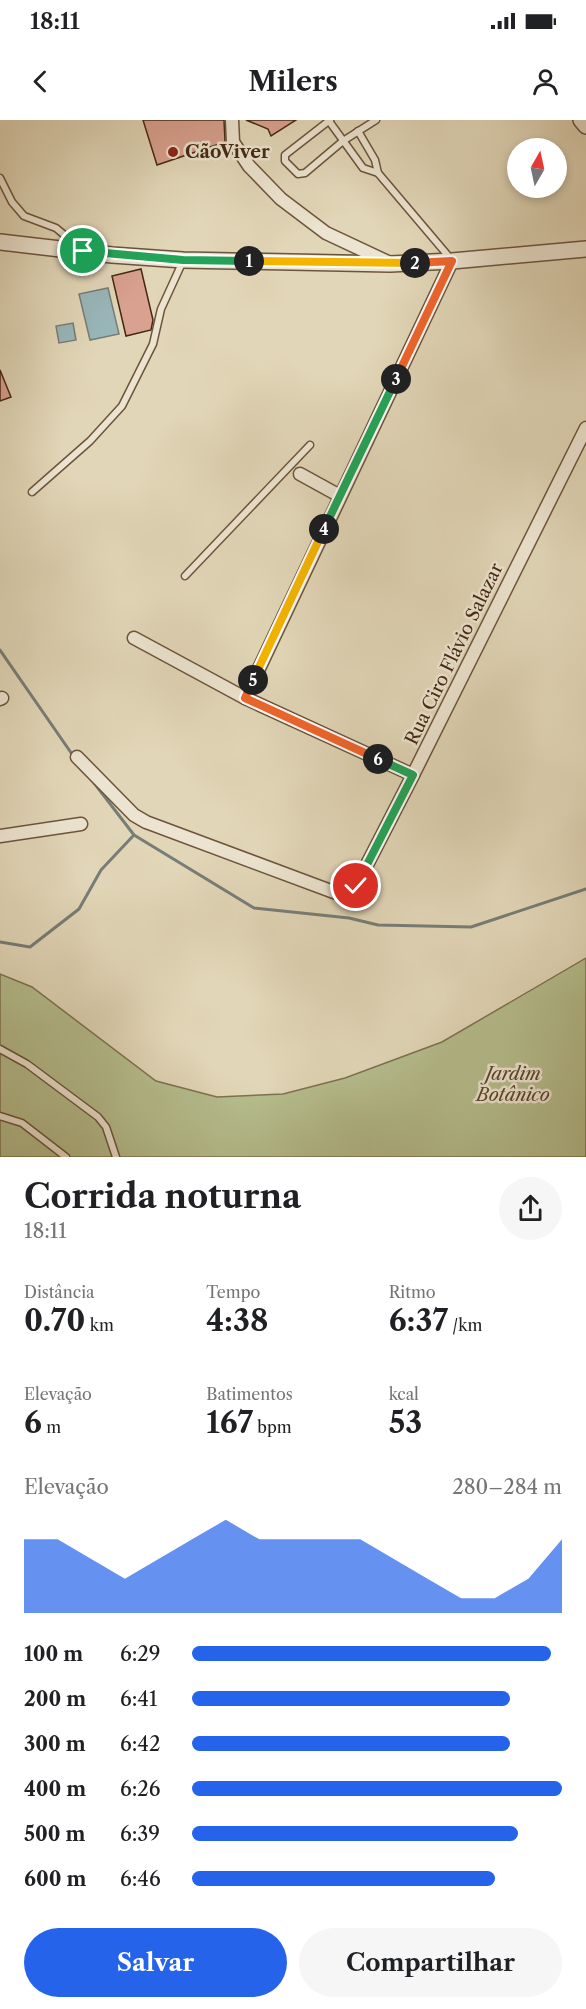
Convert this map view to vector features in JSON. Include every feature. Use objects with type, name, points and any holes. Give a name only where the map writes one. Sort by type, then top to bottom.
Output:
[{"type":"street","points":[[232,120],[233,142],[249,166],[281,199],[326,233],[390,264]]},
{"type":"street","points":[[581,120],[586,126]]},
{"type":"street","points":[[0,242],[183,260],[390,264],[586,249]]},
{"type":"street","points":[[245,698],[452,261]]},
{"type":"street","name":"Rua Ciro Flávio Salazar","points":[[77,757],[134,815],[146,822],[339,894],[350,893],[356,886],[413,775],[586,428]]},
{"type":"street","points":[[295,470],[340,496]]},
{"type":"street","points":[[134,638],[245,698],[413,775]]},
{"type":"street","points":[[0,836],[81,824]]},
{"type":"lane","points":[[376,120],[343,141],[302,174],[298,174],[285,161],[285,155],[329,120],[343,141],[363,168],[378,173]]},
{"type":"lane","points":[[357,131],[375,160],[378,173],[452,261]]},
{"type":"lane","points":[[0,178],[12,202],[24,216],[56,228],[83,251]]},
{"type":"lane","points":[[32,492],[90,441],[122,406],[153,344],[161,309],[183,260]]},
{"type":"lane","points":[[185,576],[295,470],[310,445]]},
{"type":"lane","points":[[0,1049],[27,1064],[98,1117],[105,1126],[116,1157]]},
{"type":"lane","points":[[0,1116],[22,1123],[66,1157]]},
{"type":"green space","name":"Jardim Botânico","points":[[586,958],[586,1157],[0,1157],[0,974],[32,987],[156,1081],[217,1097],[283,1094],[345,1078],[442,1042]]},
{"type":"water","points":[[108,288],[119,334],[90,340],[79,294]]},
{"type":"water","points":[[73,323],[76,340],[59,343],[56,326]]},
{"type":"building","name":"CãoViver","points":[[143,120],[224,120],[225,142],[157,165]]},
{"type":"building","points":[[246,120],[296,120],[271,136],[268,129]]},
{"type":"building","points":[[141,269],[153,320],[151,330],[126,336],[112,276]]},
{"type":"building","points":[[0,370],[11,397],[0,401]]},
{"type":"waterway","points":[[0,650],[74,757]]},
{"type":"waterway","points":[[91,779],[134,835],[254,908],[349,918],[378,925],[471,927],[586,889]]},
{"type":"waterway","points":[[0,942],[30,947],[79,909],[101,870],[133,836]]},
{"type":"place","name":"CãoViver","points":[[173,152]]},
{"type":"route","points":[[83,251],[183,260],[390,264],[452,261],[245,698],[413,775],[356,886]]}]
